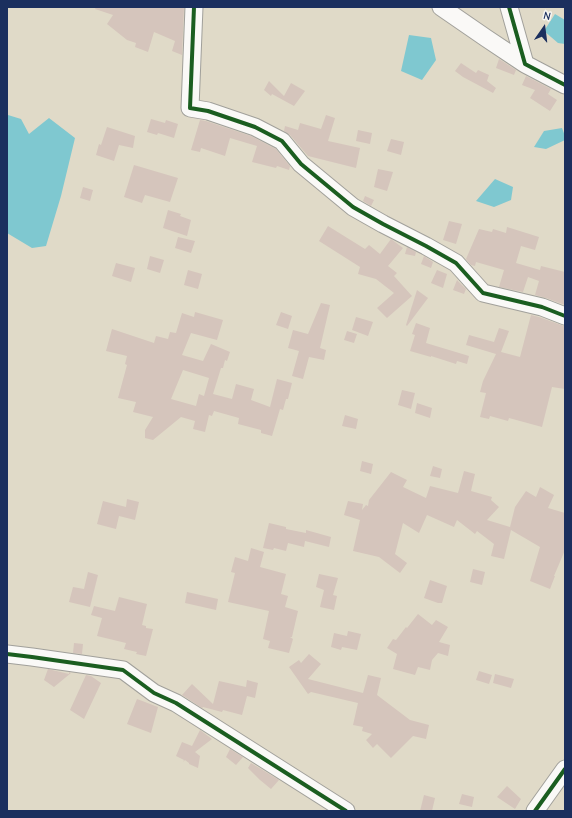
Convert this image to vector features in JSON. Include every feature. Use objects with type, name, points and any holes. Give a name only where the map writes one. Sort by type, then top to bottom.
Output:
[{"type":"street","points":[[194,7],[190,108],[208,111],[255,127],[282,141],[301,164],[353,207],[426,246],[456,264],[483,293],[542,307],[565,316]]},
{"type":"street","points":[[441,7],[525,64],[565,85]]},
{"type":"street","points":[[509,7],[525,64]]},
{"type":"street","points":[[7,654],[123,670],[154,694],[176,703],[346,811]]},
{"type":"street","points":[[535,811],[565,770]]},
{"type":"water","points":[[555,14],[565,20],[565,44],[558,43],[544,31]]},
{"type":"water","points":[[409,35],[431,38],[436,60],[422,80],[401,71]]},
{"type":"water","points":[[8,115],[21,119],[29,134],[49,118],[75,138],[61,196],[46,246],[32,248],[7,233]]},
{"type":"water","points":[[562,128],[565,140],[546,149],[534,147],[544,131]]},
{"type":"water","points":[[495,179],[513,187],[511,200],[494,207],[476,201]]},
{"type":"building","points":[[96,7],[184,7],[182,55],[172,51],[175,41],[154,32],[148,52],[135,47],[136,43],[127,40],[107,24],[113,15],[95,9]]},
{"type":"building","points":[[499,59],[516,70],[514,75],[496,68]]},
{"type":"building","points":[[461,63],[476,73],[478,70],[489,75],[487,81],[496,88],[493,93],[455,71]]},
{"type":"building","points":[[526,76],[551,89],[548,94],[557,100],[550,111],[530,98],[535,90],[522,85]]},
{"type":"building","points":[[269,81],[284,96],[291,83],[305,91],[294,106],[272,94],[271,96],[264,90]]},
{"type":"building","points":[[326,115],[335,118],[328,141],[360,148],[356,168],[308,156],[290,135],[284,131],[285,126],[298,130],[300,123],[321,129]]},
{"type":"building","points":[[151,119],[165,123],[166,120],[178,124],[174,138],[158,133],[157,135],[147,132]]},
{"type":"building","points":[[200,120],[251,136],[276,149],[290,166],[289,170],[277,166],[276,168],[252,162],[257,146],[230,138],[225,156],[201,148],[200,152],[191,150]]},
{"type":"building","points":[[107,127],[135,136],[133,148],[119,145],[114,161],[96,155],[99,144],[101,145]]},
{"type":"building","points":[[358,130],[372,133],[370,144],[356,141]]},
{"type":"building","points":[[391,139],[404,142],[401,155],[387,151]]},
{"type":"building","points":[[134,165],[178,178],[170,202],[145,195],[142,203],[124,197]]},
{"type":"building","points":[[378,169],[393,172],[387,191],[374,187]]},
{"type":"building","points":[[83,187],[93,190],[90,201],[80,198]]},
{"type":"building","points":[[365,196],[374,200],[371,206],[363,201]]},
{"type":"building","points":[[168,210],[181,214],[180,216],[191,220],[187,236],[163,228]]},
{"type":"building","points":[[449,221],[462,224],[456,244],[443,240]]},
{"type":"building","points":[[328,226],[365,249],[369,245],[380,254],[391,239],[403,248],[388,266],[397,273],[394,276],[412,296],[387,318],[377,308],[394,293],[376,279],[358,274],[360,267],[319,241]]},
{"type":"building","points":[[507,227],[539,237],[535,250],[521,246],[516,263],[540,270],[541,266],[565,272],[565,305],[535,295],[539,281],[528,277],[523,292],[499,287],[504,270],[476,262],[475,266],[471,265],[466,259],[479,229],[492,232],[493,229],[506,233]]},
{"type":"building","points":[[178,237],[195,241],[191,253],[175,248]]},
{"type":"building","points":[[407,247],[416,252],[415,256],[405,254]]},
{"type":"building","points":[[150,256],[164,260],[160,273],[147,269]]},
{"type":"building","points":[[424,256],[433,262],[431,268],[421,264]]},
{"type":"building","points":[[116,263],[135,268],[131,282],[112,276]]},
{"type":"building","points":[[188,270],[202,274],[198,289],[184,285]]},
{"type":"building","points":[[437,270],[447,274],[443,288],[431,283]]},
{"type":"building","points":[[457,280],[466,289],[464,294],[453,290]]},
{"type":"building","points":[[417,290],[428,298],[407,326],[406,325]]},
{"type":"building","points":[[321,303],[330,305],[320,348],[326,350],[324,360],[309,357],[303,379],[292,376],[299,351],[288,348],[293,330],[308,334]]},
{"type":"building","points":[[195,312],[223,320],[217,340],[191,333],[182,355],[203,361],[211,344],[230,352],[227,361],[225,360],[223,368],[221,368],[213,394],[232,399],[236,384],[254,389],[251,400],[270,407],[277,379],[292,383],[288,399],[286,399],[283,410],[280,409],[272,436],[261,433],[261,430],[238,424],[239,418],[214,411],[212,416],[209,415],[205,432],[193,429],[195,421],[181,417],[153,440],[145,438],[145,430],[153,417],[133,412],[136,402],[118,398],[127,365],[125,364],[127,356],[106,351],[112,329],[154,343],[156,336],[168,339],[170,332],[176,333],[182,313],[194,317]],"holes":[[[183,370],[209,378],[204,396],[199,394],[196,406],[171,399]]]},
{"type":"building","points":[[281,312],[292,316],[288,329],[276,325]]},
{"type":"building","points":[[531,315],[565,326],[565,389],[552,387],[542,427],[509,418],[508,421],[490,416],[489,419],[480,417],[486,393],[480,392],[483,381],[496,354],[466,345],[469,335],[494,342],[499,328],[509,331],[501,352],[520,357]]},
{"type":"building","points":[[356,317],[373,322],[368,336],[352,330]]},
{"type":"building","points":[[416,323],[430,328],[426,343],[469,356],[467,364],[457,361],[456,364],[410,351],[415,335],[412,334]]},
{"type":"building","points":[[347,331],[357,334],[354,343],[344,340]]},
{"type":"building","points":[[402,390],[415,393],[411,409],[398,405]]},
{"type":"building","points":[[417,403],[432,408],[430,418],[415,413]]},
{"type":"building","points":[[345,415],[358,419],[356,429],[342,426]]},
{"type":"building","points":[[362,461],[373,464],[371,474],[360,471]]},
{"type":"building","points":[[433,466],[442,469],[440,478],[430,476]]},
{"type":"building","points":[[464,471],[475,474],[471,491],[492,497],[491,500],[499,507],[487,520],[510,527],[515,507],[526,491],[536,497],[540,487],[554,495],[548,508],[565,513],[565,550],[550,589],[530,581],[540,547],[511,530],[504,559],[491,556],[494,544],[477,531],[475,534],[457,520],[454,527],[427,515],[419,533],[403,523],[395,554],[407,563],[400,573],[379,557],[353,551],[360,520],[344,515],[348,501],[363,504],[362,510],[366,505],[368,506],[369,500],[391,472],[407,480],[403,487],[426,498],[430,486],[458,493]]},
{"type":"building","points":[[127,499],[139,502],[135,520],[119,516],[116,529],[97,524],[103,501],[126,507]]},
{"type":"building","points":[[269,523],[286,527],[286,529],[306,533],[306,530],[331,537],[329,547],[305,541],[304,547],[288,543],[286,551],[274,548],[273,550],[263,548]]},
{"type":"building","points":[[251,548],[264,552],[260,567],[286,574],[281,594],[288,596],[285,607],[298,611],[292,637],[290,637],[293,639],[289,653],[268,648],[270,641],[263,639],[269,611],[228,602],[235,573],[231,572],[235,557],[248,561]]},
{"type":"building","points":[[473,569],[485,572],[482,585],[470,582]]},
{"type":"building","points":[[88,572],[98,575],[90,607],[69,602],[73,587],[84,589]]},
{"type":"building","points":[[319,574],[338,578],[333,595],[337,596],[334,610],[320,607],[324,590],[316,587]]},
{"type":"building","points":[[430,580],[447,586],[442,603],[424,598]]},
{"type":"building","points":[[187,592],[218,599],[216,610],[185,603]]},
{"type":"building","points":[[119,597],[147,604],[142,625],[146,626],[146,628],[153,629],[146,656],[124,649],[126,643],[97,636],[102,618],[91,615],[94,606],[115,611]]},
{"type":"building","points":[[418,614],[432,625],[436,620],[448,627],[439,642],[450,645],[448,656],[438,653],[432,660],[430,670],[418,667],[415,675],[393,669],[397,654],[387,648],[393,639],[396,640]]},
{"type":"building","points":[[348,631],[361,634],[357,650],[342,647],[341,650],[331,647],[334,633],[347,636]]},
{"type":"building","points":[[74,643],[83,644],[82,654],[73,653]]},
{"type":"building","points":[[309,654],[321,664],[308,679],[363,693],[368,675],[381,678],[377,695],[410,720],[429,725],[426,739],[413,736],[391,758],[377,744],[373,748],[366,740],[372,734],[362,731],[363,727],[353,725],[358,703],[311,692],[308,694],[289,667],[299,660],[301,663]]},
{"type":"building","points":[[48,669],[69,674],[69,672],[71,673],[54,687],[44,680]]},
{"type":"building","points":[[479,671],[492,675],[489,684],[476,680]]},
{"type":"building","points":[[495,674],[514,679],[511,688],[493,683]]},
{"type":"building","points":[[86,675],[91,676],[101,683],[84,719],[70,710]]},
{"type":"building","points":[[247,680],[258,683],[255,698],[247,696],[242,715],[223,710],[222,712],[202,708],[182,695],[192,684],[213,704],[219,681],[246,687]]},
{"type":"building","points":[[137,699],[158,707],[151,733],[127,724]]},
{"type":"building","points":[[200,730],[212,739],[195,752],[200,756],[198,768],[189,764],[185,760],[183,762],[184,760],[176,756],[182,742],[192,746]]},
{"type":"building","points":[[230,749],[243,757],[236,765],[226,757]]},
{"type":"building","points":[[251,763],[279,780],[271,789],[248,768]]},
{"type":"building","points":[[507,786],[521,799],[515,809],[497,797]]},
{"type":"building","points":[[462,794],[474,797],[472,807],[459,804]]},
{"type":"building","points":[[424,795],[435,798],[432,811],[420,811]]},
{"type":"cycle path","points":[[194,7],[190,108],[208,111],[255,127],[282,141],[301,164],[353,207],[456,263],[483,293],[542,307],[565,316]]},
{"type":"cycle path","points":[[509,7],[525,64],[565,85]]},
{"type":"cycle path","points":[[7,654],[123,670],[154,693],[176,703],[346,811]]},
{"type":"cycle path","points":[[535,811],[565,769]]}]
